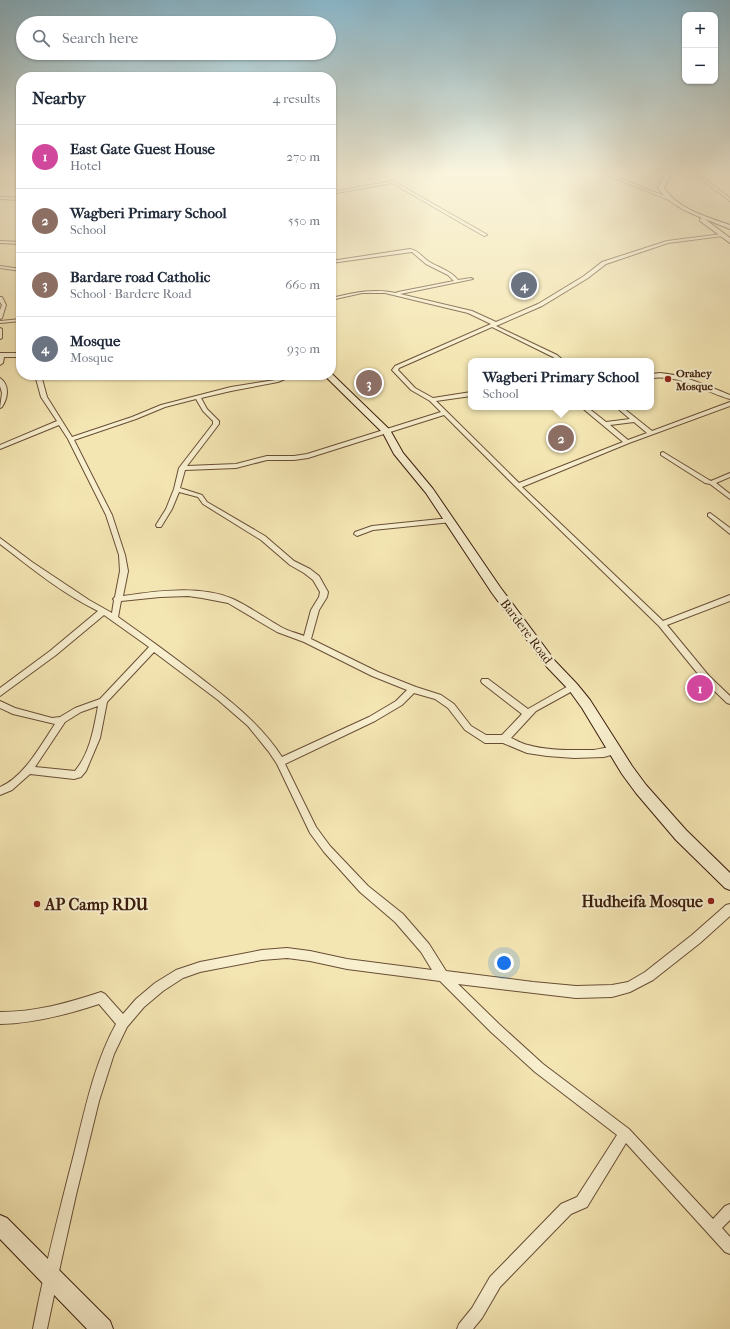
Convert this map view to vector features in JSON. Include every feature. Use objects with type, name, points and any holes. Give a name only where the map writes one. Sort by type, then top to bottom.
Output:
[{"type":"street","points":[[714,236],[667,242],[604,263],[586,277],[540,305],[442,347],[395,370],[413,389],[432,400],[518,486],[662,624],[706,678],[730,701]]},
{"type":"street","points":[[0,242],[16,243]]},
{"type":"street","points":[[336,261],[410,250],[419,252],[428,262],[446,270],[456,280],[456,282]]},
{"type":"street","points":[[0,267],[16,269]]},
{"type":"street","points":[[393,293],[471,279]]},
{"type":"street","points":[[336,298],[370,291],[379,291],[470,312],[494,323],[493,326],[557,358]]},
{"type":"street","points":[[0,298],[4,306],[0,318]]},
{"type":"street","points":[[0,322],[16,320]]},
{"type":"street","points":[[0,329],[0,338]]},
{"type":"street","points":[[0,363],[1,354],[16,355]]},
{"type":"street","points":[[654,376],[666,374],[730,397]]},
{"type":"street","points":[[0,380],[6,396],[0,406]]},
{"type":"street","points":[[39,380],[44,397],[71,439],[109,515],[122,555],[124,571],[114,618]]},
{"type":"street","points":[[71,439],[134,418],[153,409],[198,397],[276,380]]},
{"type":"street","name":"Bardere Road","points":[[333,380],[387,432],[399,454],[430,491],[496,590],[537,646],[586,704],[627,770],[660,812],[697,852],[730,883]]},
{"type":"street","points":[[432,400],[468,394]]},
{"type":"street","points":[[159,525],[169,509],[177,489],[182,468],[216,424],[216,421],[205,410],[198,397]]},
{"type":"street","points":[[518,486],[627,442],[730,404]]},
{"type":"street","points":[[588,410],[627,442]]},
{"type":"street","points":[[623,410],[652,433]]},
{"type":"street","points":[[182,468],[231,467],[267,458],[300,457],[387,432],[444,413]]},
{"type":"street","points":[[605,424],[635,420]]},
{"type":"street","points":[[0,447],[60,422]]},
{"type":"street","points":[[663,454],[707,482],[712,483],[730,497]]},
{"type":"street","points":[[712,483],[730,475]]},
{"type":"street","points":[[177,489],[200,496],[205,503],[263,538],[292,563],[316,578],[324,592],[323,597],[315,610],[307,640]]},
{"type":"street","points":[[710,515],[730,532]]},
{"type":"street","points":[[357,534],[372,528],[450,520]]},
{"type":"street","points":[[0,540],[49,578],[114,618],[236,711],[262,737],[280,762],[313,830],[327,849],[364,889],[399,918],[425,948],[443,977],[495,1028],[539,1068],[625,1133],[730,1247]]},
{"type":"street","points":[[117,599],[150,595],[190,594],[214,596],[230,601],[280,630],[307,640],[375,674],[438,697],[445,701],[468,728],[477,736],[485,739],[504,739],[527,749],[547,752],[574,754],[604,753],[615,750]]},
{"type":"street","points":[[662,624],[730,598]]},
{"type":"street","points":[[0,693],[53,653],[104,611]]},
{"type":"street","points":[[0,791],[12,786],[27,770],[62,720],[78,710],[103,701],[154,647]]},
{"type":"street","points":[[485,681],[528,714]]},
{"type":"street","points":[[504,739],[538,705],[573,687]]},
{"type":"street","points":[[280,762],[372,719],[399,703],[413,689]]},
{"type":"street","points":[[27,770],[74,775],[80,772],[87,761],[96,738],[103,701]]},
{"type":"street","points":[[0,704],[13,711],[52,721],[62,720]]},
{"type":"street","points":[[40,1329],[50,1275],[97,1088],[115,1036],[123,1023],[140,1003],[159,987],[180,974],[200,967],[262,955],[287,953],[347,964],[443,977],[576,992],[612,991],[630,986],[649,976],[696,939],[730,909]]},
{"type":"street","points":[[0,1018],[18,1018],[55,1012],[101,998],[123,1023]]},
{"type":"street","points":[[464,1329],[477,1314],[495,1282],[566,1209],[582,1202],[625,1133]]},
{"type":"street","points":[[713,1228],[730,1211]]},
{"type":"street","points":[[0,1225],[102,1329]]},
{"type":"place","name":"Mosque","points":[[524,285]]},
{"type":"place","name":"Orahey Mosque","points":[[668,379]]},
{"type":"place","name":"Bardare road Catholic","points":[[369,383]]},
{"type":"place","name":"Wagberi Primary School","points":[[561,438]]},
{"type":"place","name":"East Gate Guest House","points":[[700,688]]},
{"type":"place","name":"Hudheifa Mosque","points":[[711,901]]},
{"type":"place","name":"AP Camp RDU","points":[[37,904]]}]
